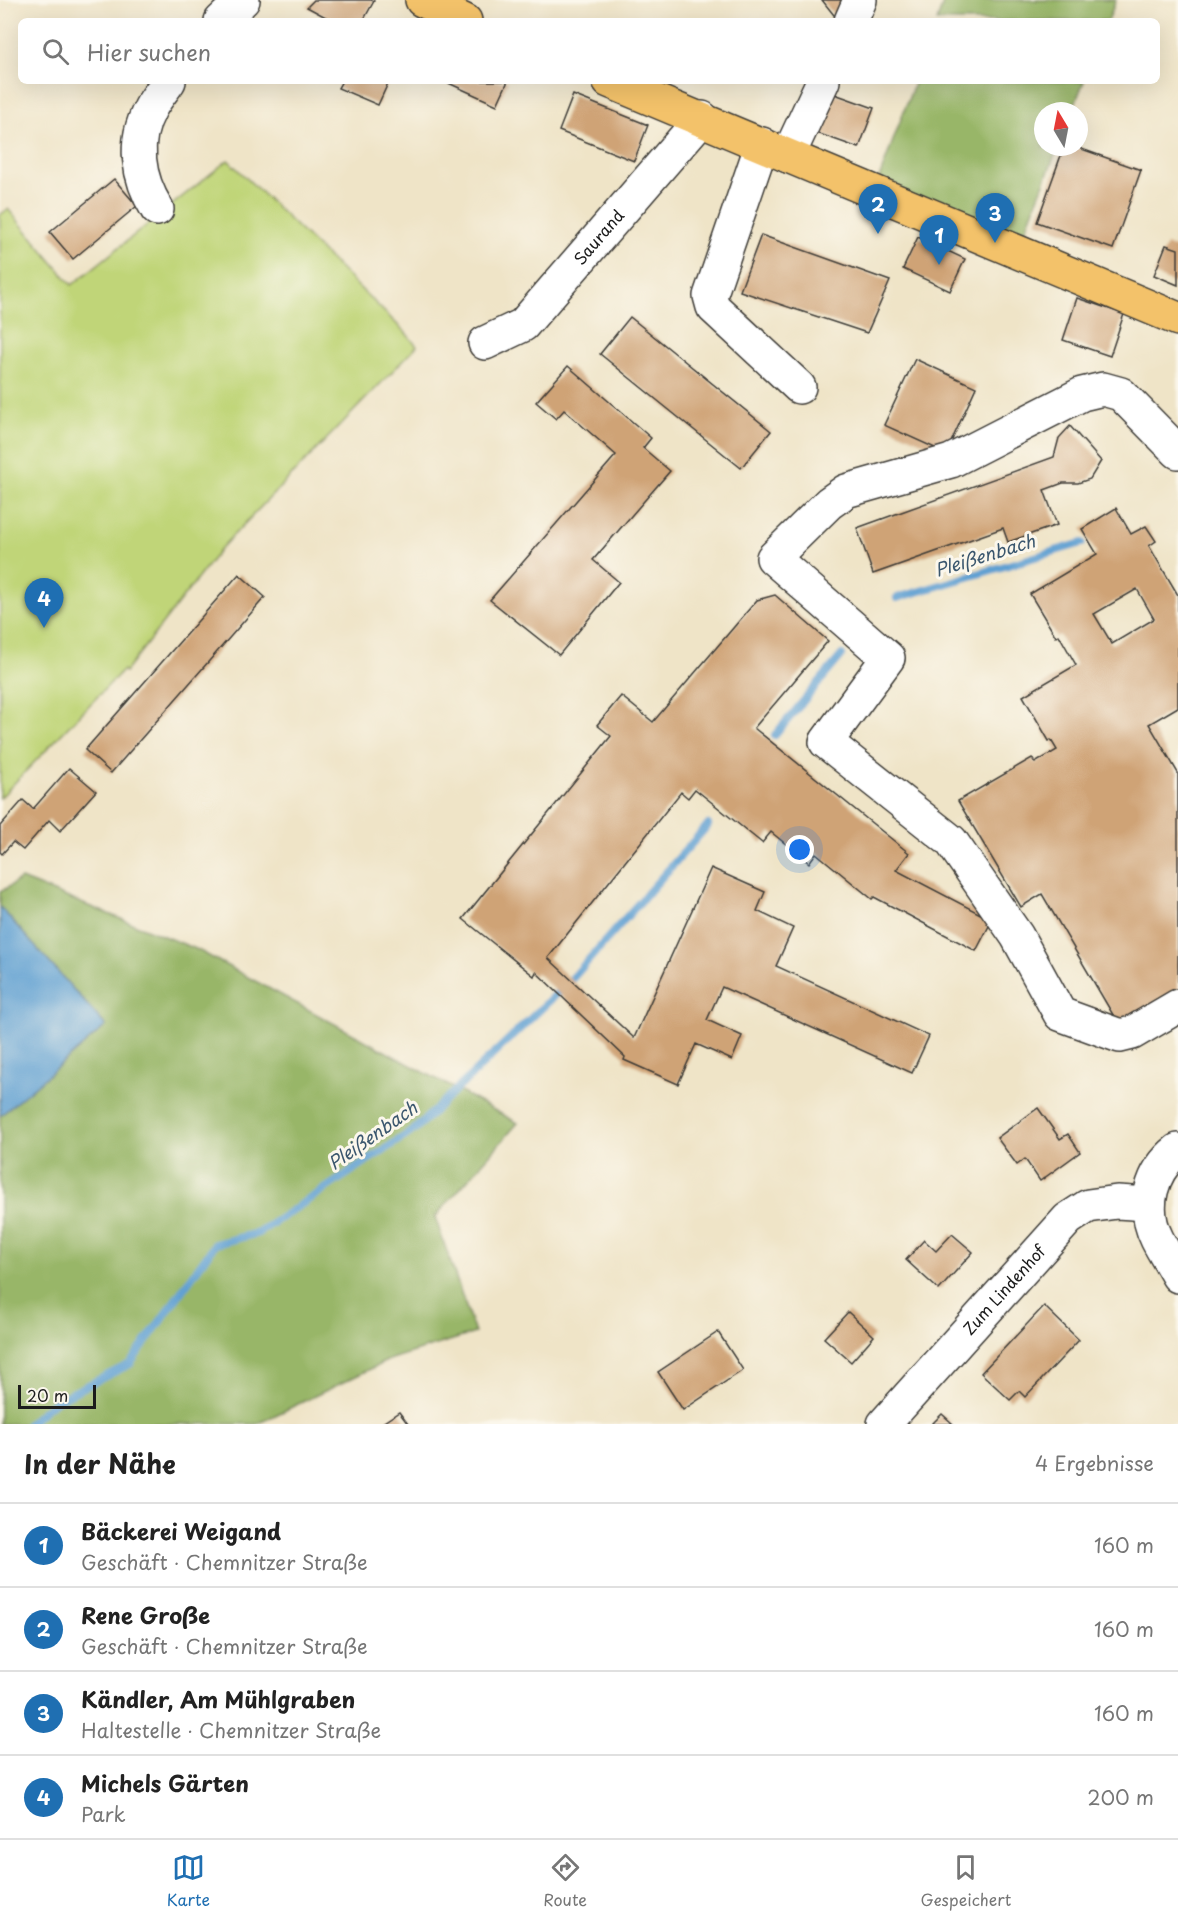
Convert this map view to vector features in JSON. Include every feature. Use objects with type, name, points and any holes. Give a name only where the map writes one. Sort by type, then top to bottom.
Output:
[{"type":"main road","points":[[422,0],[459,18]]},
{"type":"main road","points":[[617,84],[1178,319]]},
{"type":"street","points":[[223,18],[243,0]]},
{"type":"street","points":[[852,18],[860,0]]},
{"type":"street","points":[[157,209],[147,194],[138,158],[141,133],[150,110],[167,84]]},
{"type":"street","points":[[799,387],[713,307],[710,296],[775,150],[821,84]]},
{"type":"street","name":"Saurand","points":[[485,343],[523,325],[702,118]]},
{"type":"street","points":[[1178,452],[1121,394],[1103,389],[1082,394],[951,461],[846,492],[829,503],[773,558],[888,658],[826,742],[951,841],[1017,936],[1060,1014],[1120,1036],[1132,1033],[1178,1006]]},
{"type":"street","points":[[1178,1149],[1159,1169],[1151,1188],[1149,1204],[1151,1225],[1178,1276]]},
{"type":"street","name":"Zum Lindenhof","points":[[884,1424],[1068,1219],[1088,1206],[1118,1202],[1149,1204]]},
{"type":"green space","points":[[944,0],[1116,0],[1109,18],[938,18]]},
{"type":"green space","points":[[914,84],[1083,84],[1076,102],[1034,102],[1034,156],[1054,156],[1017,252],[874,192]]},
{"type":"green space","points":[[228,160],[417,346],[222,547],[125,672],[123,670],[0,798],[0,215],[8,209],[72,285]]},
{"type":"green space","points":[[21,879],[196,949],[518,1123],[435,1217],[475,1333],[391,1359],[257,1424],[0,1424],[0,1116],[106,1026],[0,907],[0,892]]},
{"type":"water","points":[[0,907],[106,1026],[0,1116]]},
{"type":"building","points":[[314,0],[374,1],[365,18],[327,18],[307,7]]},
{"type":"building","points":[[822,0],[848,0],[836,18]]},
{"type":"building","points":[[340,84],[388,84],[378,105],[338,88]]},
{"type":"building","points":[[451,84],[507,84],[497,105]]},
{"type":"building","points":[[829,92],[874,108],[859,148],[814,132]]},
{"type":"building","points":[[573,95],[648,125],[634,161],[559,131]]},
{"type":"building","points":[[1088,151],[1141,170],[1113,249],[1037,222],[1061,156],[1088,156]]},
{"type":"building","points":[[114,179],[137,206],[73,259],[50,232]]},
{"type":"building","points":[[761,235],[890,281],[867,333],[740,291]]},
{"type":"building","points":[[918,237],[965,259],[950,291],[903,269]]},
{"type":"building","points":[[1166,245],[1178,249],[1178,285],[1154,275]]},
{"type":"building","points":[[1077,298],[1124,314],[1110,356],[1063,340]]},
{"type":"building","points":[[630,317],[771,431],[741,468],[600,354]]},
{"type":"building","points":[[915,359],[976,387],[946,453],[884,425]]},
{"type":"building","points":[[568,366],[651,438],[643,448],[670,471],[593,560],[619,582],[559,655],[490,600],[616,455],[564,410],[556,419],[536,402]]},
{"type":"building","points":[[1070,426],[1101,461],[1090,479],[1078,483],[1063,483],[1044,490],[1057,525],[1008,542],[1003,528],[873,574],[857,528],[1054,457],[1059,438]]},
{"type":"building","points":[[1116,508],[1131,534],[1146,526],[1156,541],[1149,546],[1178,595],[1178,707],[1149,724],[1178,773],[1178,990],[1119,1025],[1042,894],[1021,907],[958,801],[1032,758],[1035,763],[1057,750],[1051,740],[1049,741],[1023,696],[1076,665],[1059,635],[1056,637],[1030,594],[1097,554],[1082,529]],"holes":[[[1137,589],[1154,619],[1112,644],[1094,614]]]},
{"type":"building","points":[[239,574],[265,597],[111,773],[85,750]]},
{"type":"building","points":[[775,595],[828,641],[754,728],[909,853],[896,870],[992,920],[976,951],[874,897],[872,899],[816,853],[809,863],[771,832],[762,843],[695,789],[688,798],[681,792],[548,958],[634,1038],[711,868],[765,892],[757,911],[793,928],[776,966],[929,1036],[912,1073],[722,987],[707,1020],[742,1036],[732,1060],[696,1044],[678,1084],[624,1060],[625,1057],[536,972],[534,976],[463,919],[611,736],[597,725],[621,696],[653,722],[757,600]]},
{"type":"building","points":[[69,768],[96,791],[60,831],[49,820],[23,850],[13,842],[2,854],[0,852],[0,826],[23,800],[33,809]]},
{"type":"building","points":[[1038,1108],[1060,1139],[1068,1134],[1080,1152],[1040,1181],[1025,1159],[1017,1165],[997,1138]]},
{"type":"building","points":[[952,1234],[973,1252],[939,1290],[906,1260],[924,1240],[936,1251]]},
{"type":"building","points":[[1044,1306],[1079,1340],[1025,1397],[1019,1391],[1010,1400],[981,1373]]},
{"type":"building","points":[[848,1312],[874,1336],[851,1362],[824,1338]]},
{"type":"building","points":[[718,1332],[743,1370],[683,1410],[658,1372]]},
{"type":"building","points":[[399,1412],[408,1424],[381,1424]]},
{"type":"building","points":[[942,1414],[953,1424],[932,1424]]},
{"type":"waterway","name":"Pleißenbach","points":[[897,598],[1082,543]]},
{"type":"waterway","name":"Pleißenbach","points":[[775,735],[842,655]]},
{"type":"waterway","name":"Pleißenbach","points":[[28,1424],[54,1402],[130,1364],[215,1244],[258,1233],[414,1130],[569,982],[708,825]]},
{"type":"place","name":"Rene Große","points":[[878,234]]},
{"type":"place","name":"Kändler, Am Mühlgraben","points":[[995,243]]},
{"type":"place","name":"Bäckerei Weigand","points":[[939,265]]},
{"type":"place","name":"Michels Gärten","points":[[44,628]]}]
